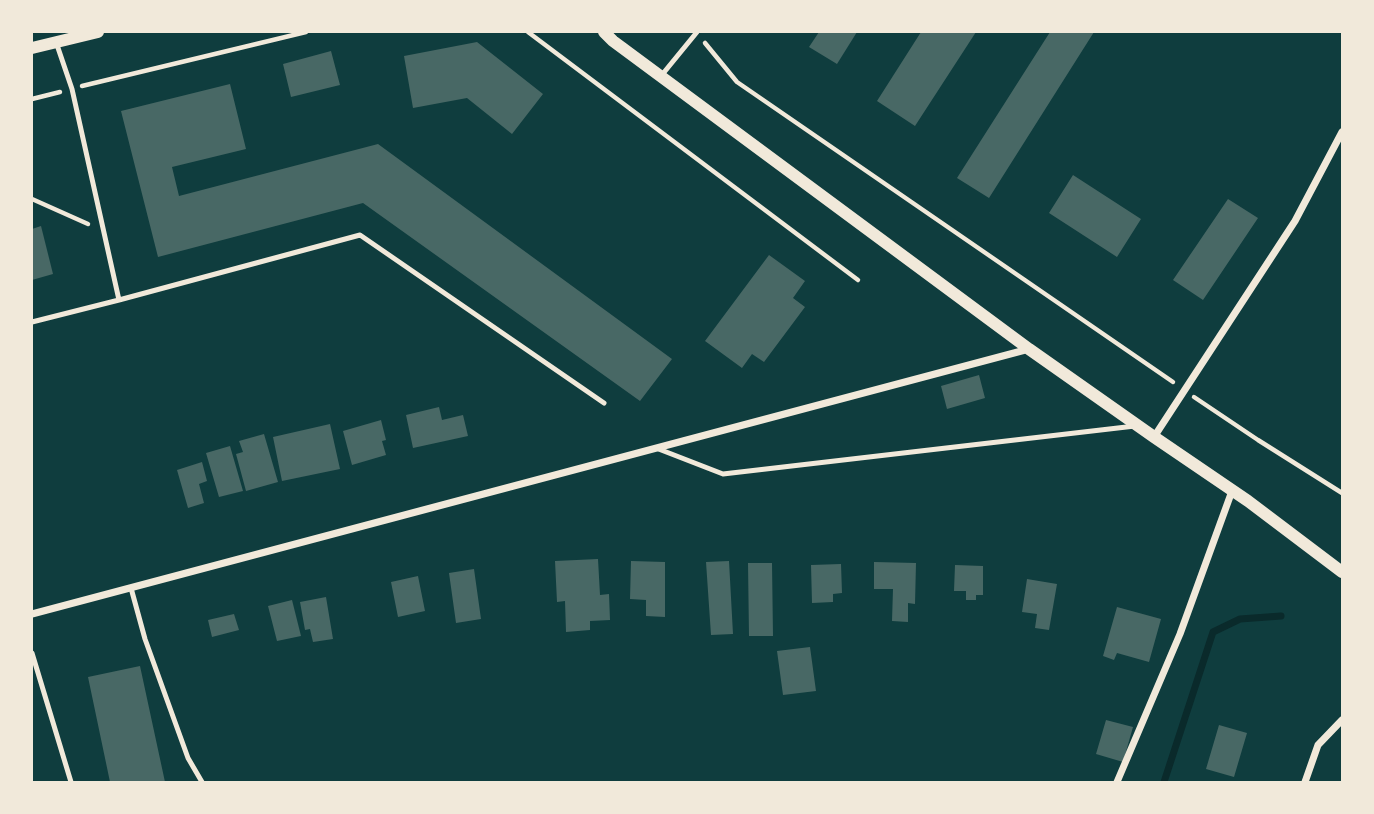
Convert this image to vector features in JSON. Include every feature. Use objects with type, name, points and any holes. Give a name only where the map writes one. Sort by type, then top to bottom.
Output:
[{"type":"street","points":[[32,48],[98,32]]},
{"type":"street","points":[[604,32],[1029,349],[1248,501],[1342,572]]},
{"type":"street","points":[[1154,437],[1295,221],[1342,132]]},
{"type":"street","points":[[32,614],[1029,349]]},
{"type":"street","points":[[1117,782],[1180,634],[1232,491]]},
{"type":"street","points":[[1305,782],[1318,745],[1342,720]]},
{"type":"lane","points":[[661,76],[697,32]]},
{"type":"lane","points":[[56,42],[72,89],[118,299]]},
{"type":"lane","points":[[32,322],[360,235],[604,403]]},
{"type":"lane","points":[[656,448],[723,474],[1138,425]]},
{"type":"lane","points":[[131,588],[145,639],[188,758],[202,782]]},
{"type":"lane","points":[[32,653],[71,782]]},
{"type":"path","points":[[32,99],[306,32]]},
{"type":"path","points":[[528,32],[858,280]]},
{"type":"path","points":[[697,32],[737,82],[1184,390],[1342,493]]},
{"type":"path","points":[[32,199],[103,230]]},
{"type":"building","points":[[819,32],[857,32],[837,64],[809,47]]},
{"type":"building","points":[[921,32],[976,32],[915,126],[877,101]]},
{"type":"building","points":[[1050,32],[1094,32],[989,198],[957,178]]},
{"type":"building","points":[[477,42],[543,94],[512,134],[467,98],[413,108],[404,56]]},
{"type":"building","points":[[331,51],[340,85],[291,97],[283,64]]},
{"type":"building","points":[[230,84],[246,149],[172,167],[179,196],[378,144],[672,359],[640,401],[363,203],[158,257],[121,111]]},
{"type":"building","points":[[1073,175],[1141,219],[1117,257],[1049,213]]},
{"type":"building","points":[[1228,199],[1258,218],[1203,300],[1173,280]]},
{"type":"building","points":[[41,226],[53,274],[32,280],[32,229]]},
{"type":"building","points":[[769,255],[805,281],[793,298],[805,307],[764,362],[752,354],[742,368],[705,341]]},
{"type":"building","points":[[979,375],[985,398],[947,409],[941,386]]},
{"type":"building","points":[[439,407],[442,420],[463,415],[468,436],[413,448],[406,415]]},
{"type":"building","points":[[381,420],[386,440],[382,441],[386,455],[352,465],[343,431]]},
{"type":"building","points":[[330,424],[340,469],[282,481],[273,437]]},
{"type":"building","points":[[264,434],[278,482],[246,491],[236,454],[243,452],[239,441]]},
{"type":"building","points":[[230,446],[243,491],[219,497],[206,453]]},
{"type":"building","points":[[202,462],[207,481],[199,484],[204,503],[188,508],[177,470]]},
{"type":"building","points":[[598,559],[600,595],[609,594],[610,620],[590,621],[590,630],[566,632],[565,601],[557,602],[555,561]]},
{"type":"building","points":[[631,561],[665,562],[665,617],[646,616],[646,600],[630,599]]},
{"type":"building","points":[[729,561],[733,634],[711,635],[706,562]]},
{"type":"building","points":[[874,562],[916,563],[915,604],[908,603],[908,622],[892,621],[893,589],[874,589]]},
{"type":"building","points":[[748,563],[772,563],[773,636],[749,636]]},
{"type":"building","points":[[841,564],[842,593],[833,594],[833,602],[812,603],[811,565]]},
{"type":"building","points":[[955,565],[983,566],[983,595],[976,595],[976,600],[966,600],[966,591],[954,591]]},
{"type":"building","points":[[474,569],[481,619],[456,623],[449,573]]},
{"type":"building","points":[[418,576],[425,611],[398,617],[391,582]]},
{"type":"building","points":[[1027,579],[1057,584],[1049,630],[1035,628],[1037,614],[1022,612]]},
{"type":"building","points":[[326,597],[333,639],[313,642],[310,629],[305,630],[300,602]]},
{"type":"building","points":[[292,600],[301,636],[277,641],[268,606]]},
{"type":"building","points":[[1117,607],[1161,619],[1149,662],[1117,653],[1114,660],[1103,656]]},
{"type":"building","points":[[234,614],[239,630],[212,637],[208,620]]},
{"type":"building","points":[[810,647],[816,691],[783,695],[777,651]]},
{"type":"building","points":[[140,666],[165,782],[110,782],[88,677]]},
{"type":"building","points":[[1106,720],[1133,727],[1123,762],[1096,754]]},
{"type":"building","points":[[1219,725],[1247,733],[1234,777],[1206,769]]},
{"type":"waterway","points":[[1164,782],[1213,632],[1240,619],[1281,616]]}]
